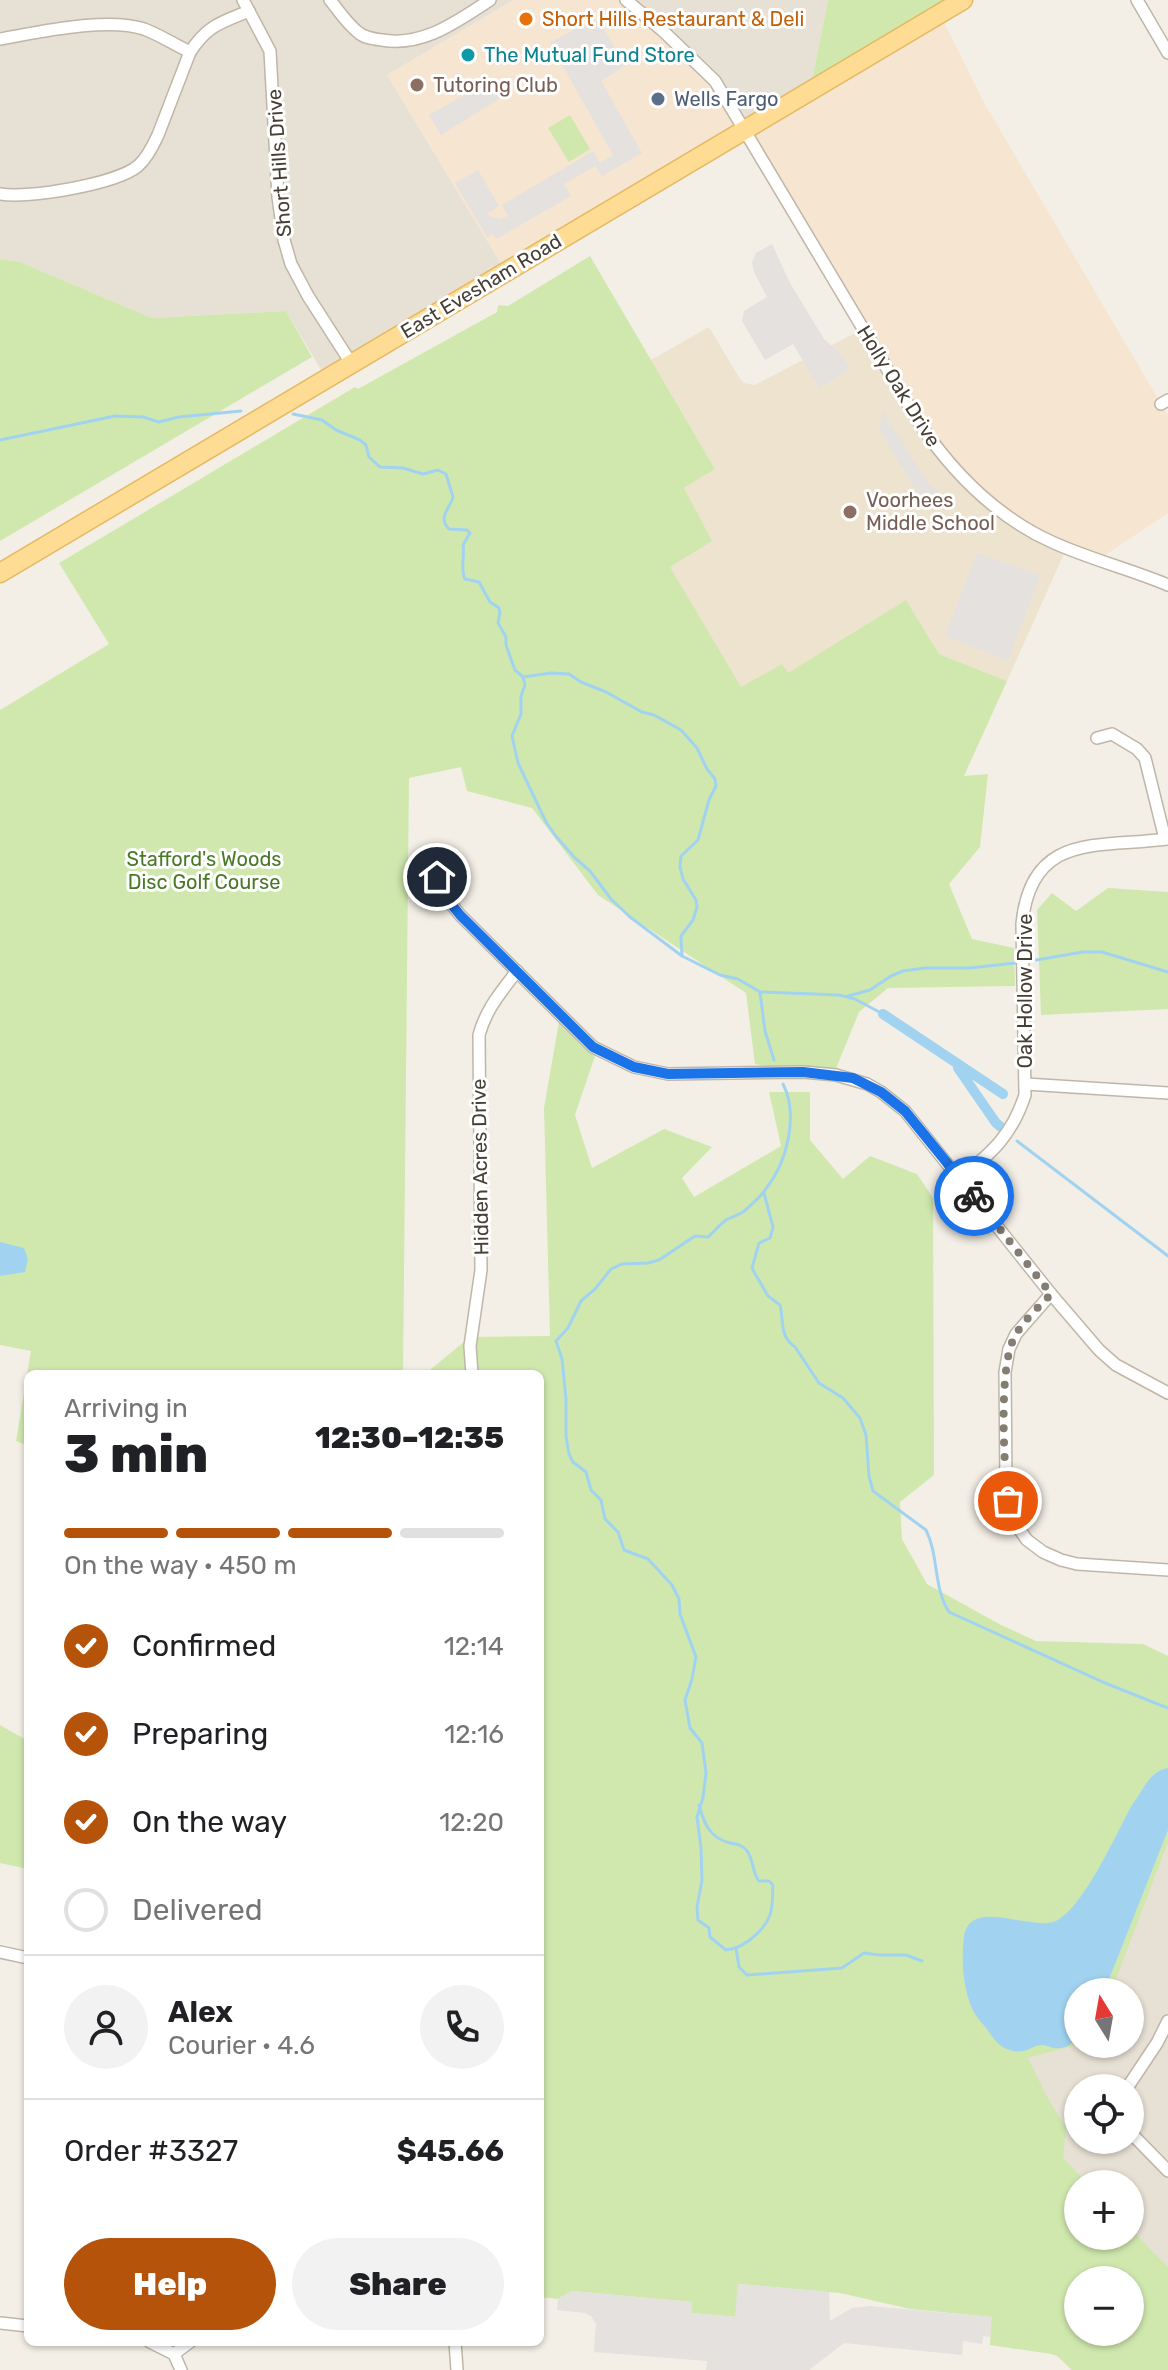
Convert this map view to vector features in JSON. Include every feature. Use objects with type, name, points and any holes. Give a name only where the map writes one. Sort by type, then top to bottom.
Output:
[{"type":"main road","name":"East Evesham Road","points":[[0,573],[963,0]]},
{"type":"street","points":[[330,0],[362,35],[392,42],[436,33],[490,0]]},
{"type":"street","points":[[626,0],[715,81],[745,130]]},
{"type":"street","points":[[1137,0],[1168,53]]},
{"type":"street","points":[[0,194],[44,192],[111,180],[139,166],[152,149],[190,52],[202,35],[246,6]]},
{"type":"street","name":"Short Hills Drive","points":[[246,6],[270,51],[278,197],[291,264],[351,363]]},
{"type":"street","points":[[0,39],[114,24],[146,30],[190,52]]},
{"type":"street","name":"Holly Oak Drive","points":[[745,130],[920,424],[954,469],[984,499],[1021,526],[1053,542],[1168,585]]},
{"type":"street","points":[[1097,738],[1112,734],[1137,749],[1145,758],[1167,839]]},
{"type":"street","name":"Oak Hollow Drive","points":[[960,1178],[993,1152],[1007,1135],[1019,1115],[1025,1095],[1022,924],[1024,906],[1038,875],[1055,856],[1087,845],[1167,839]]},
{"type":"street","points":[[437,877],[444,895],[460,915],[593,1047],[634,1067],[668,1074],[803,1072],[845,1076],[867,1084],[888,1097],[905,1111],[1099,1350],[1116,1365],[1168,1393]]},
{"type":"street","name":"Hidden Acres Drive","points":[[472,1370],[470,1346],[481,1270],[479,1035],[490,1005],[517,971]]},
{"type":"street","points":[[1026,1084],[1168,1093]]},
{"type":"street","points":[[1051,1294],[1016,1334],[1009,1349],[1005,1372],[1006,1481],[1008,1501],[1017,1526],[1027,1540],[1061,1560],[1077,1564],[1168,1570]]},
{"type":"street","points":[[0,1952],[24,1957]]},
{"type":"street","points":[[1136,2074],[1168,2021]]},
{"type":"street","points":[[1144,2146],[1168,2171]]},
{"type":"street","points":[[0,2323],[24,2326]]},
{"type":"street","points":[[158,2346],[174,2354],[181,2370]]},
{"type":"street","points":[[174,2354],[185,2346]]},
{"type":"street","points":[[455,2346],[457,2370]]},
{"type":"shaded area","points":[[0,0],[514,0],[387,75],[506,272],[326,378],[286,311],[152,318],[20,262],[0,259]]},
{"type":"shaded area","points":[[514,0],[626,0],[700,64],[745,130],[506,272],[387,75]]},
{"type":"shaded area","points":[[626,0],[828,0],[810,91],[745,130]]},
{"type":"shaded area","points":[[940,14],[983,101],[1168,416],[1168,513],[1099,559],[1021,526],[954,469],[745,130]]},
{"type":"shaded area","points":[[592,20],[601,24],[625,66],[601,81],[642,153],[602,176],[595,166],[564,184],[571,196],[496,239],[493,234],[487,237],[455,183],[478,170],[499,206],[487,214],[501,219],[508,216],[502,205],[593,151],[600,163],[613,155],[550,43]]},
{"type":"shaded area","points":[[492,80],[502,97],[441,135],[429,115]]},
{"type":"shaded area","points":[[772,244],[790,283],[824,339],[840,353],[850,369],[819,388],[793,344],[765,360],[742,321],[744,311],[767,297],[752,262],[756,253]]},
{"type":"shaded area","name":"Voorhees Middle School","points":[[709,327],[740,379],[755,385],[863,329],[920,424],[984,499],[1067,547],[1007,681],[939,654],[906,600],[788,674],[782,664],[741,688],[669,567],[684,488],[715,469],[651,360]]},
{"type":"shaded area","points":[[883,412],[930,486],[938,490],[935,503],[921,499],[879,429]]},
{"type":"shaded area","points":[[977,553],[1040,575],[1008,661],[945,636]]},
{"type":"shaded area","points":[[1168,1708],[1168,2267],[1144,2242],[1144,2170],[1075,2170],[1063,2157],[860,2156]]},
{"type":"shaded area","points":[[738,2284],[829,2292],[830,2321],[852,2308],[870,2306],[992,2317],[990,2337],[983,2336],[982,2344],[963,2341],[962,2355],[844,2343],[809,2370],[706,2370],[707,2361],[594,2352],[596,2324],[591,2316],[557,2310],[558,2299],[572,2291],[692,2302],[692,2313],[735,2317]]},
{"type":"green space","points":[[828,0],[963,0],[810,91]]},
{"type":"green space","points":[[570,115],[590,149],[569,162],[548,128]]},
{"type":"green space","name":"Stafford's Woods Disc Golf Course","points":[[590,256],[715,469],[684,488],[712,541],[670,567],[741,687],[782,664],[788,673],[906,600],[939,654],[1007,681],[964,776],[988,774],[980,847],[949,884],[972,939],[1014,948],[1015,986],[888,988],[859,1012],[833,1076],[755,1064],[746,993],[598,895],[532,808],[467,791],[461,767],[409,778],[403,1370],[28,1370],[31,1351],[0,1345],[0,710],[109,644],[59,563],[355,387],[358,389],[497,312],[498,305],[508,306]]},
{"type":"green space","points":[[0,259],[20,262],[152,318],[286,311],[312,357],[0,541]]},
{"type":"green space","points":[[1108,888],[1168,892],[1168,1009],[1041,1015],[1037,910],[1052,893],[1076,911]]},
{"type":"green space","points":[[560,1016],[598,1047],[575,1115],[592,1168],[664,1129],[712,1147],[682,1178],[694,1197],[781,1146],[769,1092],[810,1092],[810,1140],[843,1179],[870,1156],[917,1174],[933,1198],[934,1475],[900,1502],[902,1539],[927,1584],[1036,1641],[1143,1644],[1168,1656],[1168,1842],[1116,1978],[1064,1978],[1064,2048],[1028,2058],[1064,2125],[1063,2157],[1075,2170],[1064,2170],[1064,2250],[1144,2250],[1144,2242],[1168,2267],[1168,2370],[1072,2370],[1051,2354],[990,2345],[991,2317],[910,2309],[840,2293],[739,2284],[736,2317],[692,2313],[692,2302],[572,2291],[558,2299],[544,2297],[544,1370],[430,1370],[470,1337],[550,1336],[544,1108]]},
{"type":"green space","name":"Stafford's Woods Disc Golf Course","points":[[24,1393],[24,1444],[16,1441]]},
{"type":"green space","points":[[0,1725],[24,1739],[24,1868],[0,1863]]},
{"type":"water","points":[[0,1242],[24,1248],[28,1259],[25,1272],[0,1276]]},
{"type":"water","points":[[1168,1768],[1168,1830],[1110,1978],[1064,1978],[1064,2047],[1038,2045],[1018,2052],[1004,2048],[976,2016],[968,1996],[963,1956],[964,1937],[969,1925],[977,1919],[989,1917],[1045,1923],[1056,1921],[1067,1913],[1088,1886],[1147,1782]]},
{"type":"waterway","points":[[0,440],[115,416],[143,417],[159,422],[241,411]]},
{"type":"waterway","points":[[293,414],[322,420],[360,440],[366,445],[369,457],[380,467],[403,468],[423,474],[438,470],[446,474],[453,497],[444,521],[449,529],[470,533],[463,545],[465,579],[479,582],[490,602],[499,608],[498,623],[506,637],[515,670],[523,677],[525,685],[521,696],[521,714],[512,736],[518,763],[546,822],[611,899],[682,956],[720,975],[738,979],[760,992],[839,995],[855,999],[883,1014]]},
{"type":"waterway","points":[[523,677],[569,674],[642,712],[654,715],[681,730],[697,748],[715,779],[716,786],[698,840],[681,856],[683,879],[697,907],[693,920],[681,936],[682,956]]},
{"type":"waterway","points":[[1036,960],[1102,952],[1168,972]]},
{"type":"waterway","points":[[848,996],[870,990],[903,971],[1015,963]]},
{"type":"waterway","points":[[760,992],[765,1031],[774,1060]]},
{"type":"waterway","points":[[883,1014],[1003,1094]]},
{"type":"waterway","points":[[958,1068],[1001,1127]]},
{"type":"waterway","points":[[699,1805],[701,1812],[703,1818],[713,1834],[723,1841],[744,1847],[759,1881],[769,1881],[773,1885],[771,1913],[762,1928],[741,1945],[726,1950],[710,1937],[709,1928],[698,1920],[702,1880],[697,1817],[703,1798],[706,1773],[702,1743],[690,1728],[685,1700],[696,1657],[672,1585],[648,1559],[624,1550],[618,1532],[605,1519],[601,1500],[591,1490],[586,1472],[573,1462],[569,1454],[562,1359],[556,1341],[568,1328],[581,1301],[611,1269],[622,1264],[659,1260],[695,1236],[708,1237],[761,1195],[773,1179],[788,1138],[790,1110],[783,1084]]},
{"type":"waterway","points":[[1017,1141],[1168,1256]]},
{"type":"waterway","points":[[764,1193],[773,1227],[770,1238],[759,1243],[752,1268],[768,1296],[780,1305],[786,1338],[819,1383],[843,1398],[860,1418],[866,1435],[873,1491],[926,1530],[933,1550],[940,1592],[949,1612],[1168,1708]]},
{"type":"waterway","points":[[736,1948],[739,1967],[747,1975],[842,1968],[864,1953],[906,1955],[922,1961]]},
{"type":"way so far","points":[[974,1196],[1051,1294],[1016,1334],[1009,1349],[1005,1372],[1008,1501]]},
{"type":"place","name":"Short Hills Restaurant & Deli","points":[[526,19]]},
{"type":"place","name":"The Mutual Fund Store","points":[[468,55]]},
{"type":"place","name":"Tutoring Club","points":[[417,85]]},
{"type":"place","name":"Wells Fargo","points":[[658,99]]},
{"type":"place","name":"Voorhees Middle School","points":[[850,512]]},
{"type":"route","points":[[437,877],[444,895],[460,915],[593,1047],[654,1073],[803,1072],[853,1078],[881,1092],[905,1111],[974,1196]]}]
